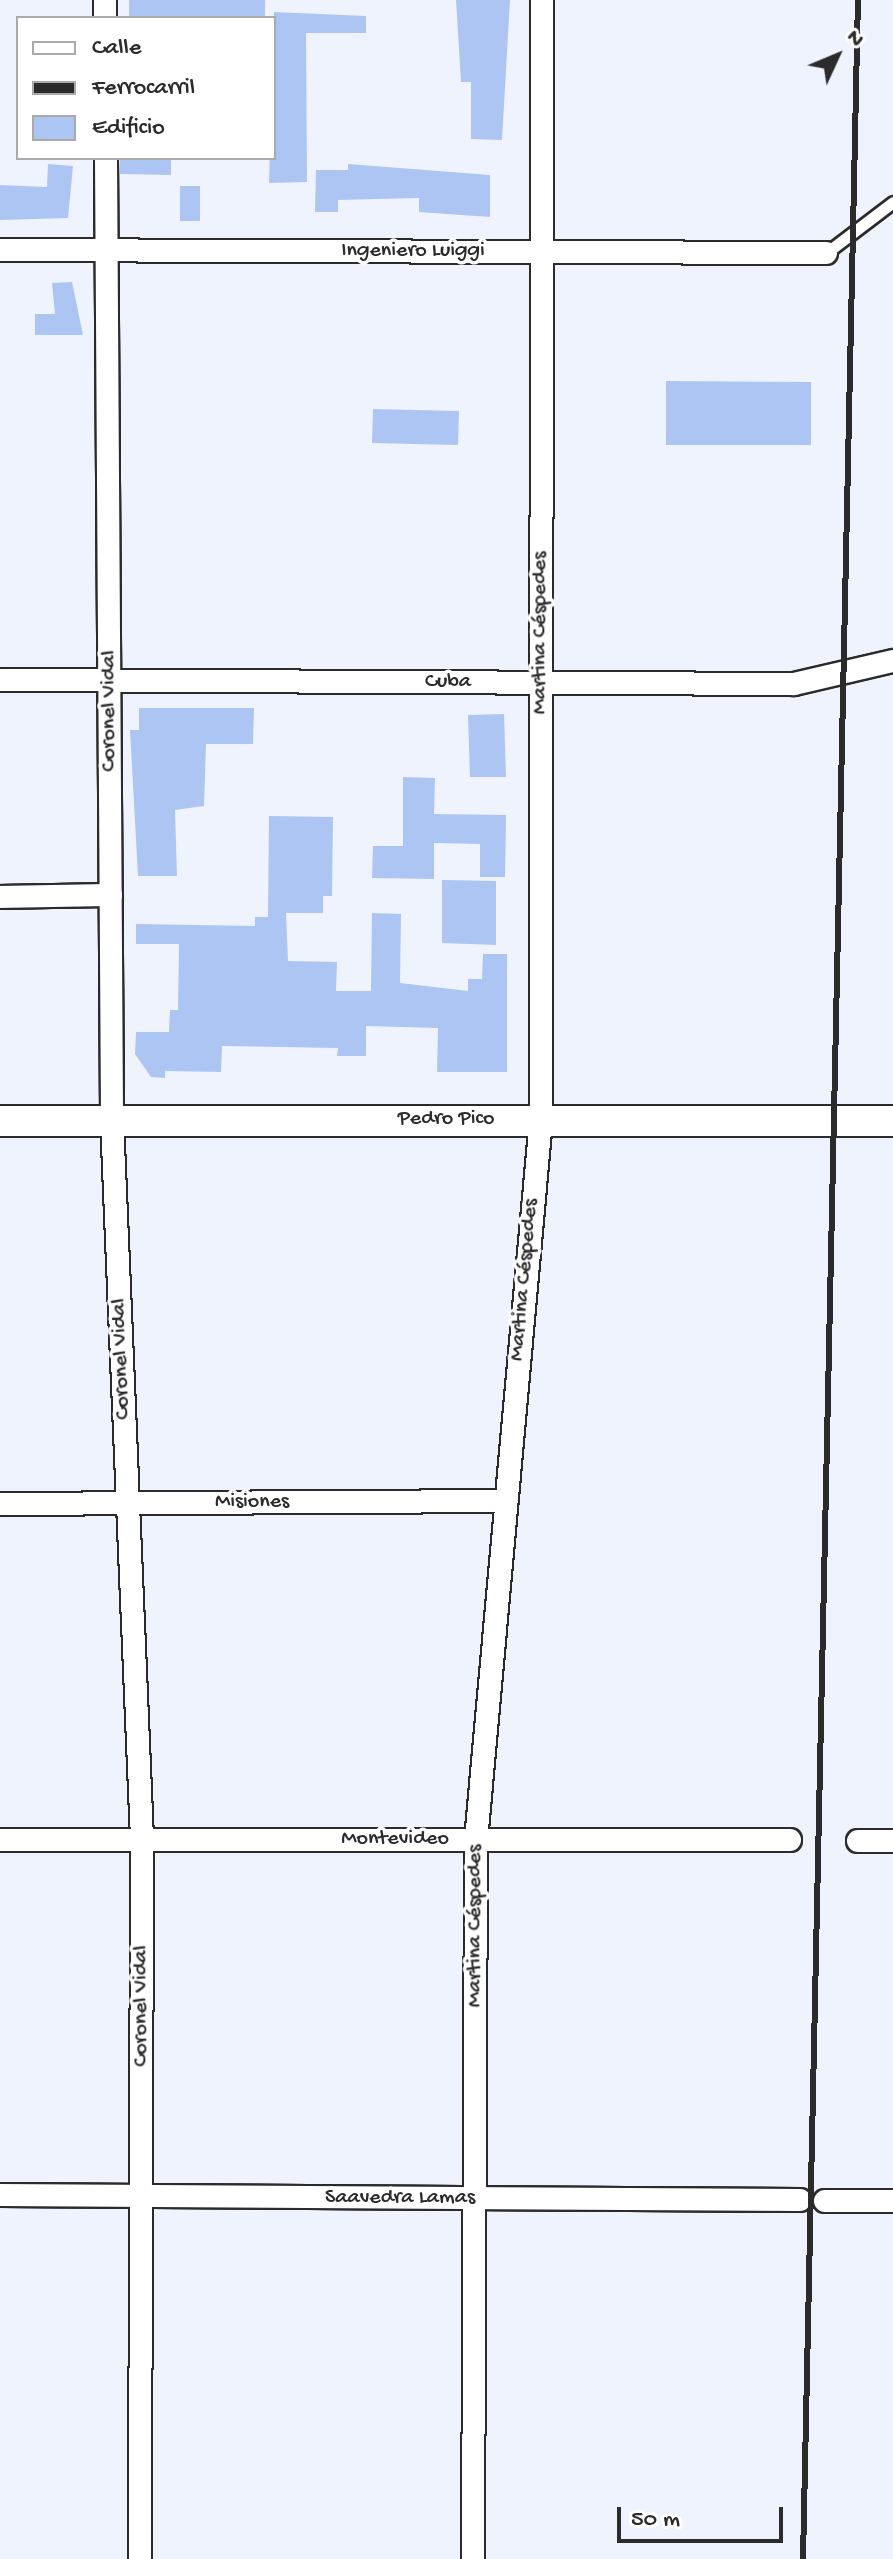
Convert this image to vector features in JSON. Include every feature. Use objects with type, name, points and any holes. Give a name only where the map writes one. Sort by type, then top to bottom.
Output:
[{"type":"street","name":"Martina Céspedes","points":[[473,2559],[476,1840],[541,1120],[542,0]]},
{"type":"street","name":"Coronel Vidal","points":[[106,160],[112,1120],[142,1840],[140,2559]]},
{"type":"street","name":"Ingeniero Luiggi","points":[[0,250],[826,253]]},
{"type":"street","name":"Cuba","points":[[0,680],[794,684],[893,661]]},
{"type":"street","points":[[0,897],[111,895]]},
{"type":"street","name":"Pedro Pico","points":[[0,1121],[893,1121]]},
{"type":"street","name":"Misiones","points":[[0,1504],[505,1501]]},
{"type":"street","name":"Montevideo","points":[[0,1840],[790,1840]]},
{"type":"street","points":[[858,1841],[893,1841]]},
{"type":"street","name":"Saavedra Lamas","points":[[0,2195],[800,2200]]},
{"type":"street","points":[[825,2201],[893,2201]]},
{"type":"lane","points":[[826,253],[893,202]]},
{"type":"building","points":[[129,0],[265,0],[265,16],[129,16]]},
{"type":"building","points":[[456,0],[510,0],[502,140],[471,139],[471,82],[461,82]]},
{"type":"building","points":[[274,12],[366,16],[366,33],[306,33],[307,182],[269,183],[270,160],[276,160]]},
{"type":"building","points":[[120,160],[171,160],[171,175],[120,174]]},
{"type":"building","points":[[48,164],[73,166],[68,218],[0,220],[0,185],[47,187]]},
{"type":"building","points":[[348,164],[490,175],[490,217],[419,212],[419,198],[338,200],[338,212],[315,212],[316,170],[348,170]]},
{"type":"building","points":[[180,186],[200,186],[200,221],[180,221]]},
{"type":"building","points":[[72,282],[83,335],[35,335],[35,314],[55,314],[52,283]]},
{"type":"building","points":[[666,381],[811,382],[811,445],[666,445]]},
{"type":"building","points":[[373,409],[459,411],[458,445],[372,443]]},
{"type":"building","points":[[139,708],[254,708],[253,744],[206,744],[204,806],[175,810],[177,876],[138,876],[130,730],[139,730]]},
{"type":"building","points":[[504,714],[506,777],[470,777],[468,715]]},
{"type":"building","points":[[403,777],[435,778],[434,814],[506,815],[505,877],[480,877],[480,844],[434,843],[434,879],[372,878],[373,846],[403,846]]},
{"type":"building","points":[[269,816],[333,817],[332,896],[323,896],[323,913],[286,913],[288,961],[337,962],[336,991],[371,991],[372,913],[401,914],[400,983],[468,991],[468,979],[482,979],[483,954],[507,954],[507,1072],[437,1072],[438,1028],[366,1026],[366,1056],[337,1056],[338,1048],[222,1046],[221,1072],[165,1071],[165,1078],[151,1077],[135,1054],[136,1032],[169,1032],[170,1010],[178,1010],[179,944],[136,944],[136,924],[255,926],[255,917],[268,917]]},
{"type":"building","points":[[442,880],[496,881],[496,945],[442,943]]},
{"type":"railway","points":[[803,2559],[858,0]]}]
